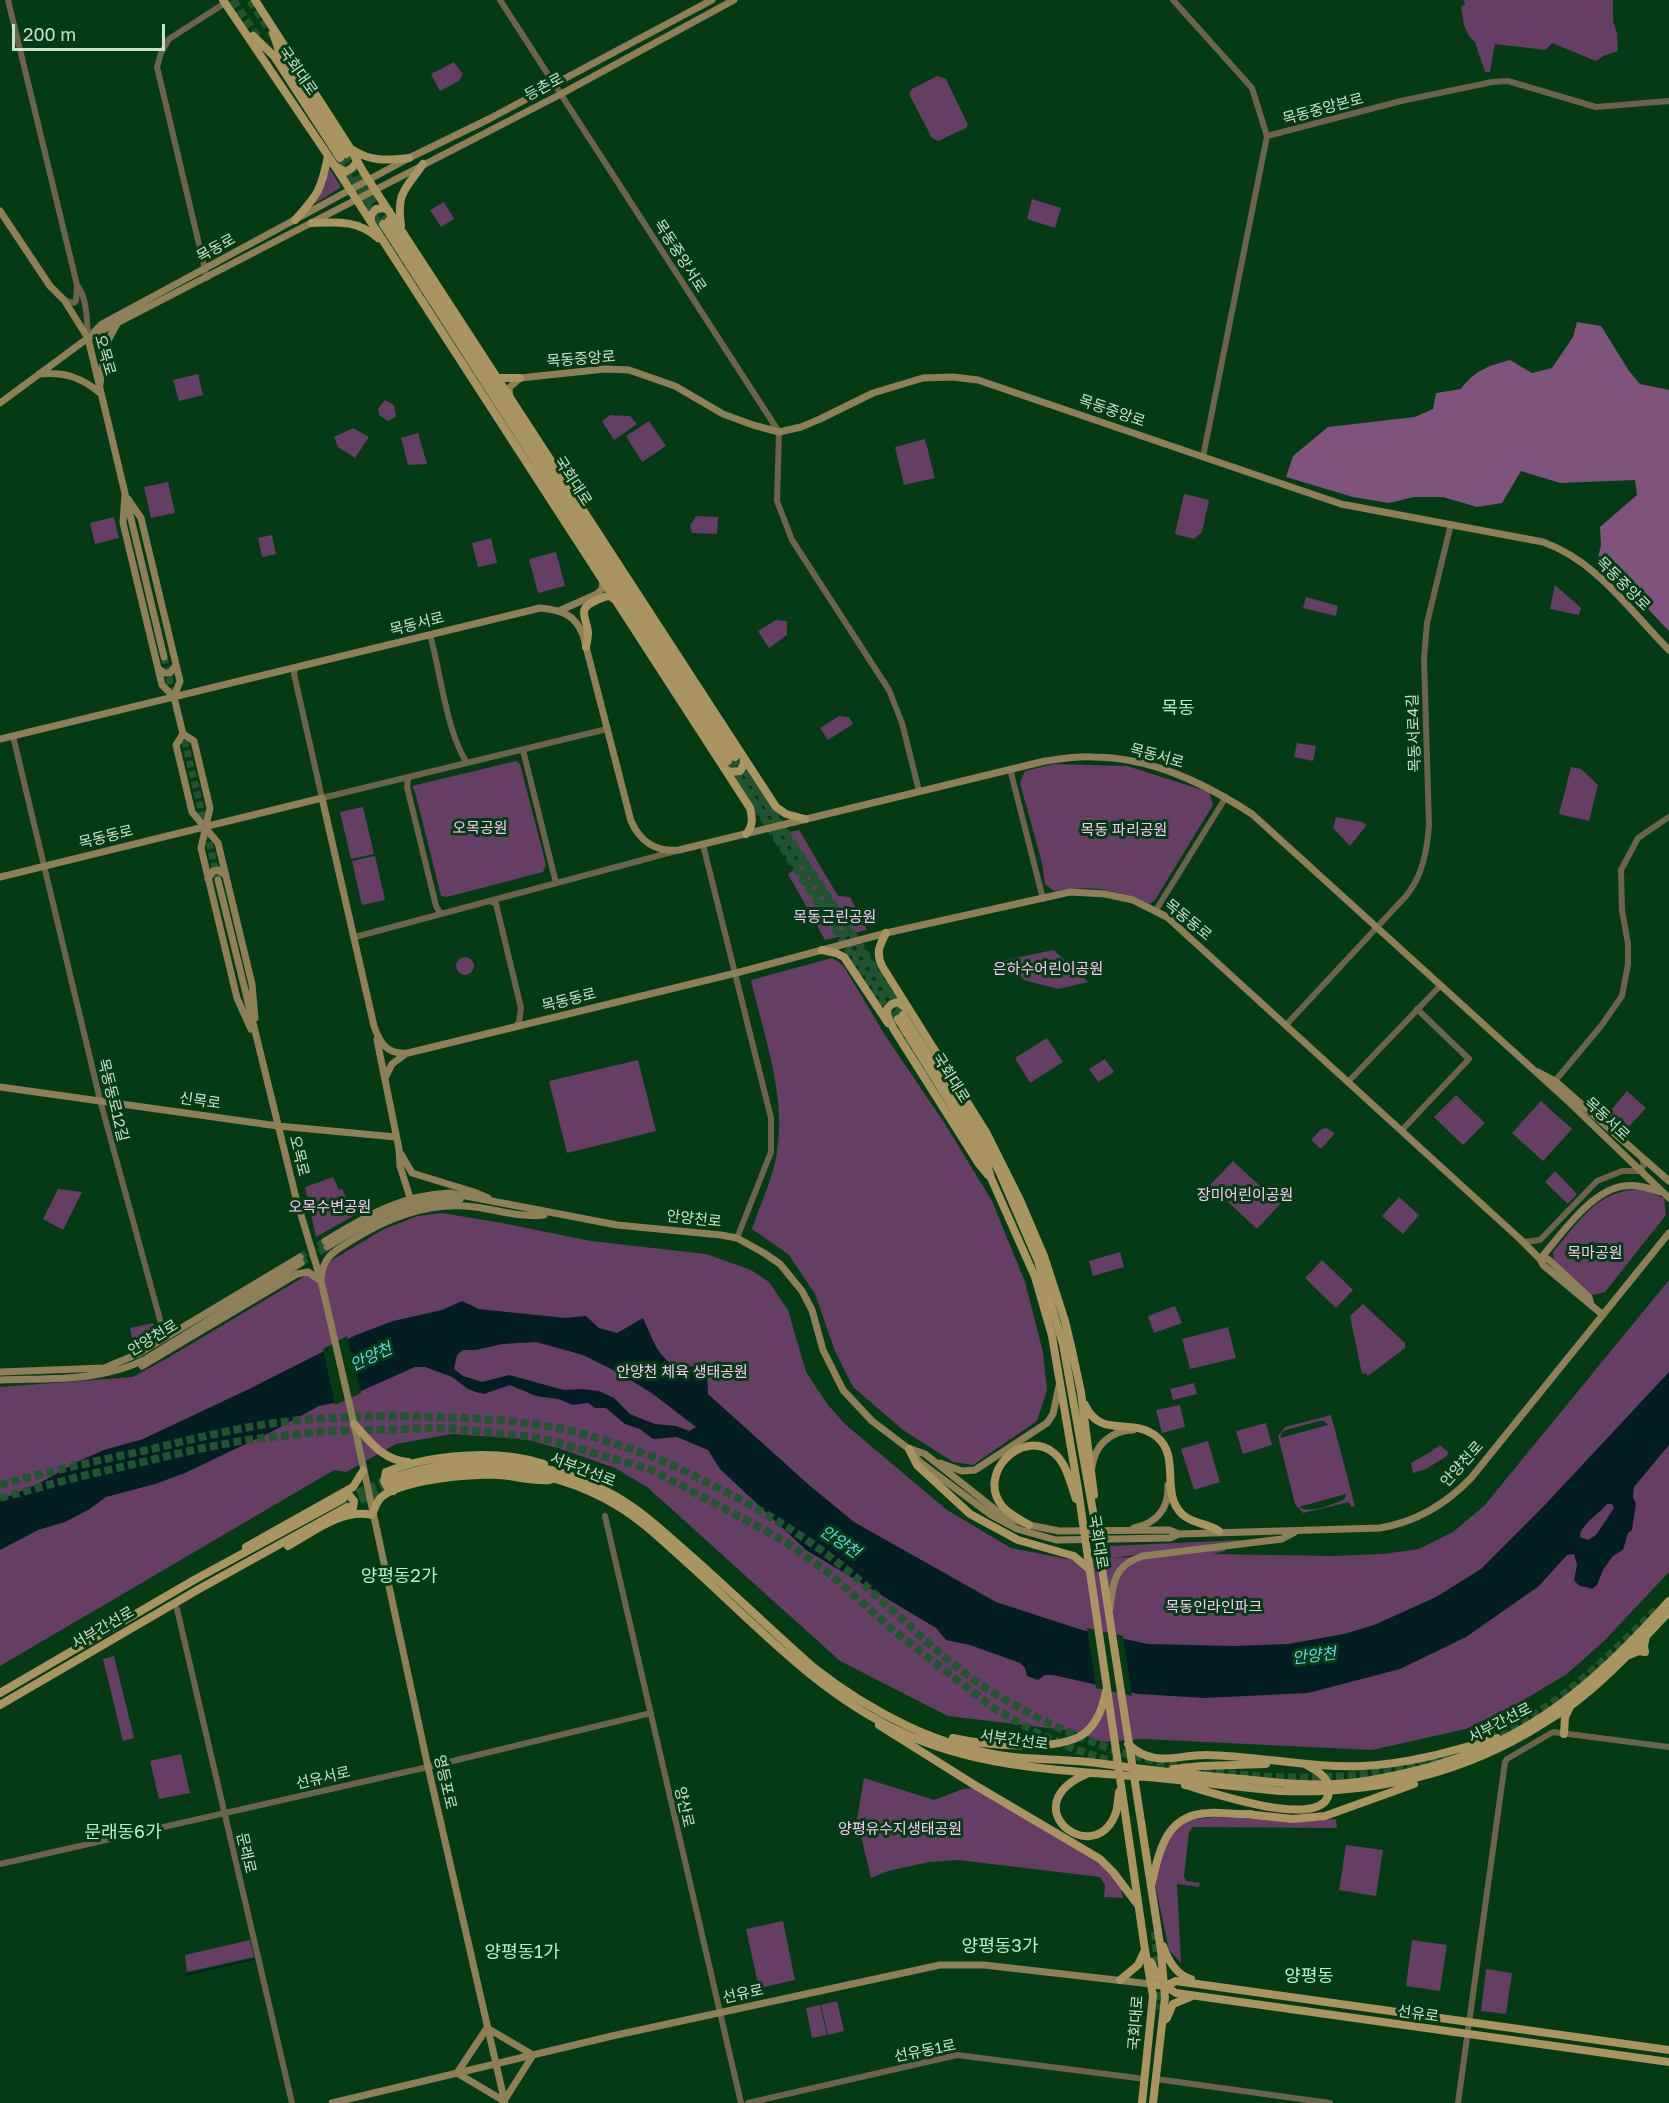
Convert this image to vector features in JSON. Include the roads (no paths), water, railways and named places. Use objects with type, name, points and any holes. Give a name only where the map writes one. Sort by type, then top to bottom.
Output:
[{"type":"main road","name":"국회대로","points":[[255,0],[269,23],[279,51],[345,153]]},
{"type":"main road","name":"등촌로","points":[[360,185],[712,0]]},
{"type":"main road","name":"등촌로","points":[[365,194],[561,94],[734,0]]},
{"type":"main road","name":"국회대로","points":[[224,3],[241,19],[259,44],[274,56],[345,153]]},
{"type":"main road","points":[[224,3],[351,191],[616,602],[729,762],[752,814],[751,827],[746,834]]},
{"type":"main road","points":[[345,153],[379,160],[409,159]]},
{"type":"main road","points":[[345,153],[357,160],[776,807],[786,814],[805,819]]},
{"type":"main road","points":[[295,220],[315,198],[321,187],[328,156]]},
{"type":"main road","points":[[334,166],[345,172],[355,166],[357,160]]},
{"type":"main road","points":[[401,230],[399,204],[402,192],[423,164]]},
{"type":"main road","name":"목동로","points":[[0,403],[88,338],[206,274],[295,220],[360,185]]},
{"type":"main road","name":"목동로","points":[[88,338],[102,324],[312,223],[365,194]]},
{"type":"main road","points":[[371,223],[371,215],[376,209],[384,208],[389,211]]},
{"type":"main road","name":"오목로","points":[[0,211],[50,286],[64,300],[88,338],[164,657]]},
{"type":"main road","name":"국회대로","points":[[386,222],[729,762]]},
{"type":"main road","points":[[312,223],[354,224],[370,231],[386,245]]},
{"type":"main road","points":[[39,374],[51,373],[77,378],[100,390],[105,346],[119,321]]},
{"type":"main road","name":"목동중앙로","points":[[520,378],[605,369],[629,370],[675,386],[723,414],[779,432],[801,427],[883,390],[923,378],[952,377],[978,380],[1341,504],[1543,542],[1561,548],[1596,572],[1669,650]]},
{"type":"main road","points":[[498,378],[520,378]]},
{"type":"main road","points":[[510,398],[509,388],[520,378]]},
{"type":"main road","name":"오목로","points":[[125,494],[141,518],[180,681],[174,697]]},
{"type":"main road","name":"오목로","points":[[125,494],[123,523],[157,667],[162,685],[174,697],[183,734],[194,741],[210,808],[201,848],[208,879],[237,998],[258,1045]]},
{"type":"main road","points":[[558,609],[569,608],[597,594],[602,589],[603,582]]},
{"type":"main road","points":[[586,647],[588,633],[584,618],[585,609],[590,603],[605,596],[610,596],[616,602]]},
{"type":"main road","name":"목동서로","points":[[0,739],[540,608],[558,609],[567,613],[578,625],[586,647],[631,821],[636,831],[652,847],[666,851],[703,845],[1010,769],[1060,759],[1092,756],[1179,774],[1226,797],[1252,814],[1631,1159],[1669,1198]]},
{"type":"main road","points":[[157,667],[166,674],[173,671],[176,665]]},
{"type":"main road","name":"오목로","points":[[183,734],[176,745],[192,812],[218,843],[252,984],[258,1045]]},
{"type":"main road","points":[[729,762],[730,772],[740,771],[744,759]]},
{"type":"main road","points":[[322,798],[355,937],[399,1149],[400,1166],[411,1201]]},
{"type":"main road","name":"목동동로","points":[[0,877],[322,798]]},
{"type":"main road","points":[[208,879],[213,871],[218,870],[226,877]]},
{"type":"main road","name":"오목로","points":[[218,880],[296,1198],[321,1281]]},
{"type":"main road","name":"목동동로","points":[[385,1080],[392,1064],[408,1053],[736,973],[886,933],[1075,891],[1105,894],[1133,900],[1167,917],[1524,1242],[1540,1258],[1543,1265],[1603,1315]]},
{"type":"main road","points":[[886,933],[880,944],[878,957],[904,1016],[986,1132],[1020,1200],[1052,1280],[1065,1321],[1081,1392],[1092,1470],[1094,1517]]},
{"type":"main road","points":[[822,950],[844,957],[893,1028]]},
{"type":"main road","points":[[904,1016],[898,1002],[889,1006],[887,1015],[893,1028],[979,1164],[991,1178]]},
{"type":"main road","name":"국회대로","points":[[904,1016],[986,1161],[991,1178],[1035,1277],[1052,1336],[1078,1489],[1151,1984],[1153,2011],[1142,2103]]},
{"type":"main road","name":"국회대로","points":[[904,1016],[986,1147],[1038,1261],[1063,1344],[1110,1614],[1165,1986],[1153,2103]]},
{"type":"main road","points":[[373,1023],[378,1038],[387,1050],[394,1053],[408,1053]]},
{"type":"main road","name":"목동서로","points":[[1530,1069],[1555,1081],[1669,1181]]},
{"type":"main road","name":"신목로","points":[[0,1087],[278,1126],[396,1137]]},
{"type":"main road","points":[[399,1149],[412,1173],[474,1192],[501,1204]]},
{"type":"main road","points":[[1540,1258],[1599,1195],[1619,1187],[1640,1186],[1663,1192]]},
{"type":"main road","name":"안양천로","points":[[326,1244],[380,1209],[450,1193],[617,1226],[737,1238],[764,1252],[791,1276],[812,1310],[823,1350],[843,1390],[872,1421],[991,1515],[1026,1533],[1049,1539],[1067,1540],[1170,1538],[1179,1534],[1219,1531],[1380,1528],[1414,1519],[1444,1503],[1471,1478],[1669,1233]]},
{"type":"main road","points":[[422,1461],[386,1472],[384,1481],[386,1487],[465,1476],[497,1475],[543,1481],[561,1476],[557,1470],[541,1463],[510,1458],[450,1457],[405,1462],[390,1459],[378,1450],[354,1424],[321,1281],[323,1266],[328,1257],[351,1241],[396,1216],[439,1206],[474,1206],[525,1216],[552,1214]]},
{"type":"main road","name":"안양천로","points":[[0,1372],[104,1368],[123,1362],[300,1260],[146,1359],[113,1373],[0,1380]]},
{"type":"main road","points":[[113,1373],[128,1371],[150,1363],[303,1272],[308,1272],[321,1281]]},
{"type":"main road","points":[[936,1462],[962,1471],[975,1470],[1025,1439],[1043,1427],[1053,1414],[1060,1380]]},
{"type":"main road","points":[[1081,1392],[1088,1411],[1100,1423],[1113,1427],[1138,1427],[1149,1431],[1159,1439],[1168,1452],[1172,1495],[1177,1508],[1188,1519],[1209,1524],[1219,1531]]},
{"type":"main road","name":"영등포로","points":[[354,1424],[372,1515],[504,2102]]},
{"type":"main road","points":[[1092,1470],[1095,1455],[1102,1442],[1122,1431],[1142,1432],[1156,1440],[1164,1451],[1167,1460],[1168,1487],[1165,1506],[1154,1521],[1123,1530]]},
{"type":"main road","points":[[1029,1525],[1003,1507],[996,1494],[997,1470],[1017,1449],[1029,1446],[1042,1447],[1054,1452],[1060,1459],[1080,1512]]},
{"type":"main road","points":[[909,1449],[917,1465],[970,1514],[1018,1540],[1074,1556],[1089,1569]]},
{"type":"main road","name":"안양천로","points":[[909,1449],[925,1454],[945,1472],[1007,1517],[1029,1525],[1059,1531],[1169,1530],[1179,1534]]},
{"type":"main road","name":"서부간선로","points":[[391,1485],[425,1467],[470,1462],[525,1465],[561,1476],[616,1497],[649,1519],[822,1674],[868,1706],[913,1728],[936,1738],[1011,1756],[1092,1762],[1159,1775],[1280,1791],[1307,1792],[1375,1787],[1457,1767],[1506,1745],[1570,1707],[1628,1655],[1669,1612]]},
{"type":"main road","name":"서부간선로","points":[[0,1693],[194,1580],[268,1533],[339,1497],[353,1487],[363,1469]]},
{"type":"main road","name":"서부간선로","points":[[561,1476],[616,1505],[647,1526],[808,1674],[864,1713],[903,1733],[974,1757],[1091,1773],[1337,1784],[1373,1780],[1421,1769],[1480,1750],[1516,1732],[1553,1709],[1587,1683],[1669,1601]]},
{"type":"main road","points":[[344,1516],[357,1513],[372,1515],[381,1497],[391,1485]]},
{"type":"main road","points":[[199,1589],[261,1560],[354,1509],[351,1496],[346,1493],[339,1497]]},
{"type":"main road","name":"서부간선로","points":[[1,1705],[199,1589],[347,1507]]},
{"type":"main road","points":[[1110,1614],[1116,1576],[1124,1564],[1135,1559],[1258,1540],[1282,1539],[1297,1531]]},
{"type":"main road","points":[[913,1728],[955,1739],[995,1744],[1057,1744],[1073,1740],[1090,1728],[1097,1718],[1105,1696],[1107,1681]]},
{"type":"main road","points":[[1564,1734],[1566,1714],[1570,1707]]},
{"type":"main road","points":[[864,1713],[932,1760],[1100,1859],[1138,1907]]},
{"type":"main road","points":[[1159,1775],[1202,1766],[1304,1763],[1362,1766],[1432,1757],[1516,1732]]},
{"type":"main road","points":[[1127,1740],[1141,1755],[1157,1759],[1205,1755],[1291,1763]]},
{"type":"main road","points":[[1159,1775],[1270,1808],[1315,1809],[1324,1802],[1329,1790],[1327,1781],[1304,1763]]},
{"type":"main road","points":[[1091,1773],[1073,1779],[1063,1788],[1056,1801],[1061,1823],[1071,1833],[1080,1836],[1100,1832],[1115,1816],[1120,1776]]},
{"type":"main road","points":[[1151,1886],[1159,1852],[1168,1832],[1193,1815],[1208,1813],[1293,1819],[1325,1816],[1418,1783],[1437,1773]]},
{"type":"main road","points":[[1246,1815],[1293,1809]]},
{"type":"main road","points":[[1158,1933],[1168,1959],[1176,1970],[1184,1977],[1212,1987]]},
{"type":"main road","points":[[1143,1940],[1153,1968],[1165,1986]]},
{"type":"main road","points":[[1120,1980],[1138,1965],[1145,1950]]},
{"type":"main road","name":"선유로","points":[[332,2103],[720,2013],[957,1963],[1002,1966],[1151,1984],[1165,1986],[1176,1993],[1193,1996],[1669,2062]]},
{"type":"main road","name":"선유로","points":[[1165,1986],[1176,1981],[1669,2050]]},
{"type":"main road","points":[[1162,2022],[1167,2018],[1173,2004],[1193,1996]]},
{"type":"main road","points":[[1153,2011],[1158,2006],[1163,2012]]},
{"type":"main road","points":[[487,2028],[533,2055],[504,2102],[457,2073],[487,2028]]},
{"type":"street","points":[[9,0],[77,285],[76,301],[74,303],[64,300]]},
{"type":"street","name":"목동중앙서로","points":[[500,0],[779,432]]},
{"type":"street","points":[[1173,0],[1252,88],[1267,136]]},
{"type":"street","points":[[206,274],[157,67],[160,53],[169,39],[224,3]]},
{"type":"street","name":"목동중앙본로","points":[[1203,457],[1267,136],[1401,101],[1492,82],[1508,81],[1596,107],[1669,101]]},
{"type":"street","points":[[77,285],[81,290],[85,308],[88,338]]},
{"type":"street","points":[[779,432],[777,501],[792,540],[889,690],[903,723],[919,791]]},
{"type":"street","name":"목동서로4길","points":[[1286,1025],[1378,928],[1415,885],[1427,851],[1429,825],[1424,659],[1427,623],[1451,524]]},
{"type":"street","points":[[430,635],[451,722],[461,754],[467,763]]},
{"type":"street","points":[[296,667],[294,674],[322,798]]},
{"type":"street","name":"목동동로","points":[[322,798],[607,729]]},
{"type":"street","name":"목동동로12길","points":[[13,736],[100,1100],[165,1338]]},
{"type":"street","points":[[523,750],[556,883]]},
{"type":"street","points":[[1010,769],[1043,899]]},
{"type":"street","points":[[408,777],[407,788],[436,906],[441,914]]},
{"type":"street","points":[[1156,910],[1226,797]]},
{"type":"street","points":[[1555,1081],[1601,1026],[1622,996],[1628,963],[1628,944],[1622,910],[1621,870],[1638,838],[1669,817]]},
{"type":"street","points":[[703,845],[771,1118],[771,1152],[737,1238]]},
{"type":"street","name":"목동서로","points":[[355,937],[680,850]]},
{"type":"street","points":[[488,901],[496,904],[520,1008],[519,1022],[515,1027]]},
{"type":"street","points":[[1348,1082],[1440,986]]},
{"type":"street","points":[[1402,1130],[1469,1059],[1417,1010]]},
{"type":"street","points":[[1524,1242],[1540,1240],[1597,1181],[1622,1171],[1640,1171],[1644,1165],[1642,1158]]},
{"type":"street","name":"양산로","points":[[605,1516],[741,2103]]},
{"type":"street","name":"문래로","points":[[177,1609],[292,2103]]},
{"type":"street","name":"선유서로","points":[[0,1864],[428,1767],[651,1713]]},
{"type":"street","points":[[1458,2103],[1505,1762],[1553,1732],[1669,1746]]},
{"type":"street","name":"선유동1로","points":[[748,2103],[957,2055],[1145,2079]]},
{"type":"street","points":[[1156,2079],[1330,2103]]},
{"type":"water","name":"안양천","points":[[462,1301],[479,1309],[565,1318],[586,1316],[599,1328],[617,1333],[643,1318],[657,1348],[666,1360],[681,1370],[684,1366],[707,1368],[708,1394],[809,1485],[854,1522],[996,1602],[1082,1630],[1148,1644],[1234,1646],[1288,1644],[1344,1634],[1374,1625],[1436,1597],[1481,1569],[1542,1508],[1669,1372],[1669,1445],[1634,1487],[1633,1497],[1636,1504],[1632,1530],[1628,1533],[1623,1550],[1613,1556],[1603,1570],[1597,1585],[1592,1589],[1576,1583],[1574,1580],[1577,1565],[1574,1554],[1567,1555],[1539,1586],[1466,1637],[1400,1669],[1308,1693],[1205,1698],[1138,1694],[1053,1675],[1045,1675],[1038,1680],[1027,1676],[1025,1668],[1020,1663],[970,1645],[946,1640],[936,1628],[806,1550],[720,1469],[708,1450],[677,1437],[653,1439],[640,1429],[625,1424],[606,1408],[595,1408],[588,1403],[573,1405],[558,1399],[536,1396],[510,1385],[484,1394],[468,1389],[452,1377],[425,1367],[415,1367],[334,1403],[319,1406],[185,1473],[155,1484],[106,1497],[65,1522],[38,1530],[0,1550],[0,1500],[38,1484],[104,1450],[143,1439],[356,1335],[393,1321],[442,1310]],"holes":[[[536,1342],[583,1355],[621,1374],[653,1394],[696,1427],[689,1431],[676,1426],[655,1424],[630,1414],[614,1398],[599,1391],[564,1390],[509,1375],[482,1382],[463,1376],[454,1369],[457,1355],[463,1350]],[[1607,1504],[1612,1504],[1614,1508],[1596,1535],[1588,1540],[1580,1537],[1586,1524]]]},
{"type":"waterway","points":[[185,1975],[255,1959]]},
{"type":"tunnel","points":[[233,0],[260,41]]},
{"type":"tunnel","points":[[250,0],[275,39]]},
{"type":"tunnel","points":[[346,154],[389,220]]},
{"type":"tunnel","points":[[334,155],[430,303]]},
{"type":"tunnel","points":[[340,158],[383,224]]},
{"type":"tunnel","points":[[164,657],[174,699]]},
{"type":"tunnel","points":[[182,730],[218,880]]},
{"type":"tunnel","points":[[733,751],[908,1020]]},
{"type":"tunnel","points":[[724,756],[931,1079]]},
{"type":"tunnel","points":[[735,757],[903,1015]]},
{"type":"tunnel","points":[[728,761],[898,1019]]},
{"type":"tunnel","points":[[300,1257],[325,1241]]},
{"type":"tunnel","points":[[301,1263],[327,1247]]},
{"type":"tunnel","points":[[0,1485],[213,1434],[294,1421],[356,1417],[453,1417],[516,1422],[562,1429],[581,1433],[655,1458],[765,1513],[836,1561],[944,1657],[977,1682],[1036,1717],[1081,1738],[1126,1754],[1183,1766],[1259,1776],[1298,1778],[1375,1773],[1412,1766],[1448,1755]]},
{"type":"tunnel","points":[[0,1498],[198,1449],[246,1440],[325,1431],[446,1428],[542,1438],[652,1470],[787,1543],[825,1570],[898,1634],[992,1707],[1039,1734],[1118,1764]]},
{"type":"tunnel","points":[[346,1498],[389,1479]]},
{"type":"tunnel","points":[[349,1506],[392,1485]]},
{"type":"tunnel","points":[[1489,1738],[1514,1727],[1559,1698],[1659,1607]]},
{"type":"tunnel","points":[[1580,1694],[1607,1670]]},
{"type":"tunnel","points":[[1221,1781],[1296,1788]]},
{"type":"tunnel","points":[[1155,1932],[1161,2009]]},
{"type":"district","name":"목동","points":[[1178,708]]},
{"type":"district","name":"양평동2가","points":[[399,1576]]},
{"type":"district","name":"문래동6가","points":[[123,1832]]},
{"type":"district","name":"양평동3가","points":[[1000,1946]]},
{"type":"district","name":"양평동1가","points":[[522,1952]]},
{"type":"district","name":"양평동","points":[[1309,1976]]},
{"type":"park label","name":"오목공원","points":[[480,828]]},
{"type":"park label","name":"목동 파리공원","points":[[1124,830]]},
{"type":"park label","name":"목동근린공원","points":[[835,917]]},
{"type":"park label","name":"은하수어린이공원","points":[[1048,969]]},
{"type":"park label","name":"장미어린이공원","points":[[1245,1195]]},
{"type":"park label","name":"오목수변공원","points":[[330,1207]]},
{"type":"park label","name":"목마공원","points":[[1595,1253]]},
{"type":"park label","name":"안양천 체육 생태공원","points":[[682,1372]]},
{"type":"park label","name":"목동인라인파크","points":[[1214,1607]]},
{"type":"park label","name":"양평유수지생태공원","points":[[900,1829]]}]
